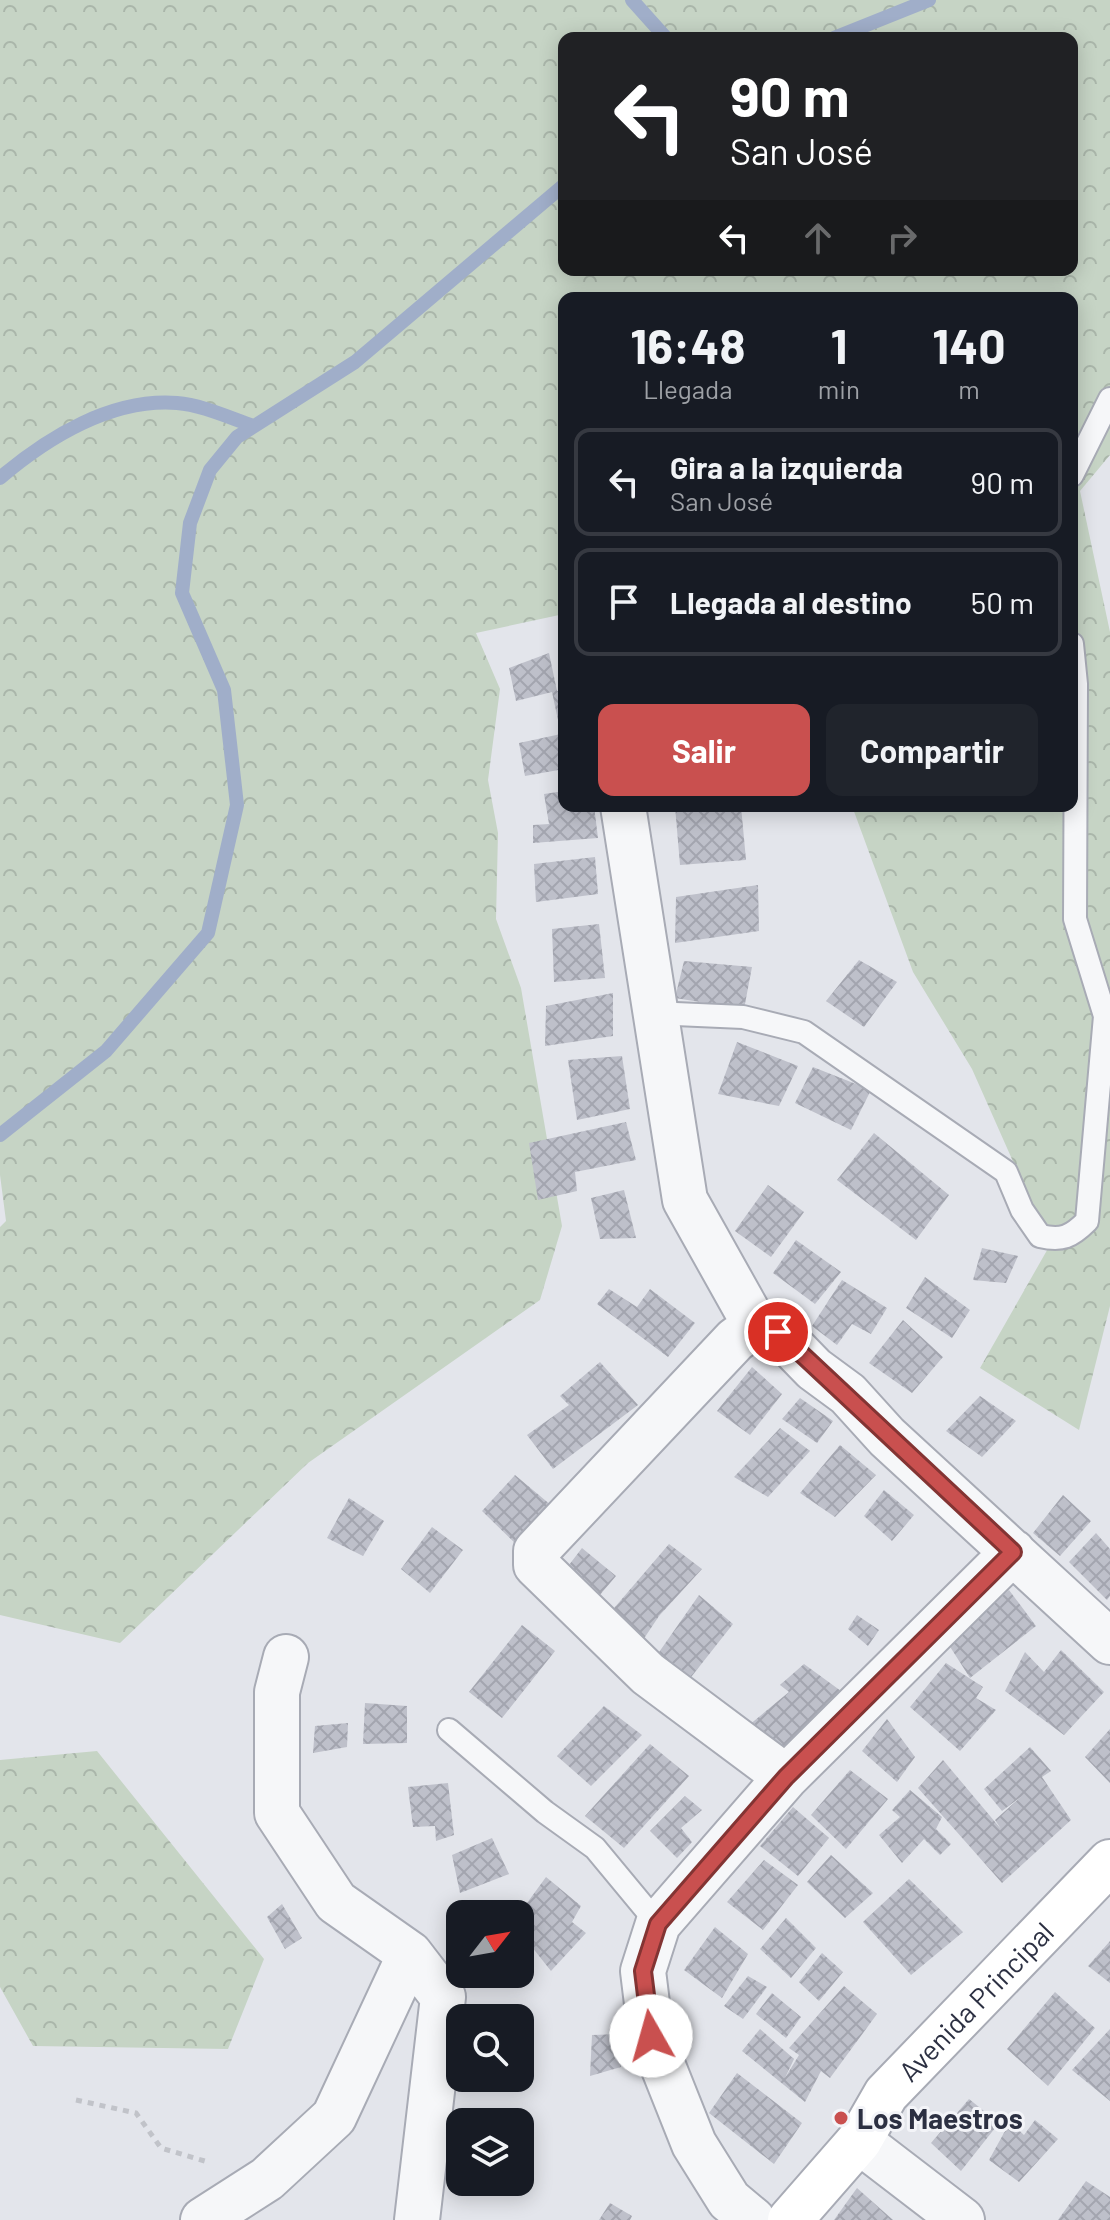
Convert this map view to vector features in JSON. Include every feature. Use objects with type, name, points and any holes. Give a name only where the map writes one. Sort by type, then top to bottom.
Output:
[{"type":"street","points":[[624,812],[653,1013],[685,1200],[755,1325],[778,1332],[1110,1642]]},
{"type":"street","points":[[755,1325],[735,1340],[536,1551],[536,1565],[648,1674],[786,1777]]},
{"type":"street","points":[[753,2220],[729,2200],[694,2144],[651,2036],[643,1971],[658,1924],[786,1777],[1013,1552]]},
{"type":"street","points":[[286,1657],[277,1692],[277,1813],[336,1902],[410,1954],[443,1997],[417,2220]]},
{"type":"street","name":"Avenida Principal","points":[[790,2220],[859,2141],[886,2094],[1110,1862]]},
{"type":"street","points":[[203,2220],[267,2179],[334,2117],[410,1954]]},
{"type":"street","points":[[859,2141],[962,2220]]},
{"type":"lane","points":[[1078,463],[1110,399]]},
{"type":"lane","points":[[653,1013],[743,1017],[804,1032],[1006,1172],[1022,1210],[1040,1236],[1059,1240],[1074,1234],[1087,1221],[1105,1016],[1075,919],[1075,812]]},
{"type":"lane","points":[[449,1730],[545,1812],[595,1848],[658,1924]]},
{"type":"path","points":[[76,2100],[136,2113],[161,2148],[267,2179]]},
{"type":"green space","points":[[0,0],[1110,0],[1110,455],[1080,491],[1110,632],[1110,1306],[1079,1430],[980,1368],[1050,1245],[972,1069],[913,972],[854,812],[1078,812],[1078,292],[558,292],[558,615],[476,633],[500,689],[488,780],[498,833],[496,919],[521,988],[562,1226],[540,1300],[308,1463],[120,1643],[0,1615],[0,1227],[6,1221],[0,1175]]},
{"type":"green space","points":[[97,1751],[264,1959],[228,2049],[33,2046],[0,1987],[0,1760]]},
{"type":"building","points":[[549,653],[558,691],[558,720],[552,692],[516,701],[509,668]]},
{"type":"building","points":[[558,735],[558,770],[525,776],[519,743]]},
{"type":"building","points":[[558,792],[558,812],[595,812],[598,838],[533,843],[533,825],[549,824],[544,794]]},
{"type":"building","points":[[676,812],[742,812],[746,860],[680,865]]},
{"type":"building","points":[[595,857],[598,894],[536,902],[534,864]]},
{"type":"building","points":[[758,885],[759,931],[675,943],[676,897]]},
{"type":"building","points":[[599,924],[605,978],[554,982],[552,929]]},
{"type":"building","points":[[859,960],[897,982],[864,1027],[826,1001]]},
{"type":"building","points":[[684,961],[752,967],[744,1009],[675,998]]},
{"type":"building","points":[[613,993],[613,1036],[545,1046],[546,1006]]},
{"type":"building","points":[[737,1042],[798,1066],[779,1106],[718,1094]]},
{"type":"building","points":[[622,1056],[630,1109],[577,1120],[568,1060]]},
{"type":"building","points":[[813,1067],[871,1090],[851,1130],[795,1103]]},
{"type":"building","points":[[626,1122],[636,1160],[575,1172],[577,1191],[538,1200],[529,1143]]},
{"type":"building","points":[[874,1133],[949,1195],[916,1240],[837,1180]]},
{"type":"building","points":[[768,1185],[804,1212],[771,1257],[735,1231]]},
{"type":"building","points":[[624,1190],[636,1238],[600,1239],[591,1198]]},
{"type":"building","points":[[796,1240],[841,1272],[815,1304],[773,1273]]},
{"type":"building","points":[[982,1248],[1018,1256],[1006,1283],[973,1280]]},
{"type":"building","points":[[925,1277],[970,1310],[952,1338],[906,1308]]},
{"type":"building","points":[[842,1280],[887,1308],[871,1334],[852,1324],[837,1345],[812,1326]]},
{"type":"building","points":[[609,1289],[637,1307],[650,1289],[695,1323],[668,1357],[597,1304]]},
{"type":"building","points":[[903,1320],[943,1357],[912,1393],[869,1363]]},
{"type":"building","points":[[600,1362],[638,1405],[553,1469],[527,1435],[569,1405],[560,1396]]},
{"type":"building","points":[[752,1367],[782,1394],[750,1435],[717,1411]]},
{"type":"building","points":[[980,1396],[1016,1421],[982,1457],[946,1431]]},
{"type":"building","points":[[800,1398],[833,1421],[817,1443],[782,1419]]},
{"type":"building","points":[[780,1428],[810,1451],[768,1497],[734,1477]]},
{"type":"building","points":[[840,1445],[876,1475],[835,1517],[800,1493]]},
{"type":"building","points":[[515,1475],[558,1511],[523,1551],[482,1511]]},
{"type":"building","points":[[884,1490],[914,1515],[892,1541],[864,1516]]},
{"type":"building","points":[[1063,1495],[1091,1521],[1060,1556],[1033,1533]]},
{"type":"building","points":[[349,1498],[384,1521],[363,1556],[327,1538]]},
{"type":"building","points":[[432,1527],[463,1550],[430,1593],[401,1569]]},
{"type":"building","points":[[1096,1533],[1110,1549],[1110,1596],[1107,1600],[1069,1562]]},
{"type":"building","points":[[669,1544],[702,1569],[659,1616],[637,1649],[603,1621]]},
{"type":"building","points":[[582,1548],[616,1576],[588,1609],[559,1578]]},
{"type":"building","points":[[1009,1590],[1036,1626],[970,1678],[947,1642]]},
{"type":"building","points":[[699,1595],[733,1624],[688,1681],[657,1655]]},
{"type":"building","points":[[857,1615],[879,1630],[868,1646],[848,1629]]},
{"type":"building","points":[[522,1625],[555,1651],[502,1718],[469,1692]]},
{"type":"building","points":[[1061,1650],[1104,1692],[1064,1735],[1005,1691],[1025,1652],[1044,1672]]},
{"type":"building","points":[[946,1663],[983,1687],[976,1698],[996,1710],[960,1751],[910,1707]]},
{"type":"building","points":[[804,1664],[841,1691],[821,1719],[777,1756],[743,1730],[789,1692],[780,1685]]},
{"type":"building","points":[[365,1703],[407,1706],[407,1743],[363,1744]]},
{"type":"building","points":[[604,1706],[642,1735],[591,1786],[557,1756]]},
{"type":"building","points":[[887,1719],[915,1757],[897,1782],[862,1751]]},
{"type":"building","points":[[348,1723],[347,1747],[313,1753],[315,1726]]},
{"type":"building","points":[[1110,1729],[1110,1783],[1085,1757]]},
{"type":"building","points":[[650,1744],[689,1776],[624,1848],[585,1816]]},
{"type":"building","points":[[1030,1747],[1051,1771],[1042,1777],[1071,1820],[1002,1883],[918,1788],[943,1760],[1001,1829],[995,1820],[1022,1796],[1002,1811],[984,1789]]},
{"type":"building","points":[[850,1770],[888,1799],[846,1849],[811,1815]]},
{"type":"building","points":[[448,1783],[454,1835],[436,1841],[435,1826],[413,1827],[408,1787]]},
{"type":"building","points":[[910,1790],[942,1817],[936,1829],[951,1844],[940,1855],[924,1839],[902,1863],[879,1835],[900,1817],[892,1810]]},
{"type":"building","points":[[685,1796],[702,1810],[681,1828],[692,1842],[677,1858],[650,1831]]},
{"type":"building","points":[[793,1807],[829,1838],[798,1876],[760,1846]]},
{"type":"building","points":[[492,1838],[509,1874],[460,1893],[452,1855]]},
{"type":"building","points":[[831,1855],[873,1893],[845,1918],[807,1882]]},
{"type":"building","points":[[764,1860],[798,1885],[763,1930],[727,1902]]},
{"type":"building","points":[[546,1877],[581,1906],[572,1922],[586,1933],[551,1971],[534,1950],[534,1900],[529,1900]]},
{"type":"building","points":[[909,1879],[963,1932],[911,1975],[863,1922]]},
{"type":"building","points":[[282,1904],[302,1938],[285,1949],[267,1917]]},
{"type":"building","points":[[786,1918],[816,1948],[791,1978],[760,1949]]},
{"type":"building","points":[[715,1927],[748,1954],[722,1998],[684,1970]]},
{"type":"building","points":[[1110,1941],[1110,1983],[1088,1966]]},
{"type":"building","points":[[822,1953],[843,1972],[819,2001],[799,1982]]},
{"type":"building","points":[[748,1976],[767,1987],[743,2019],[724,2006]]},
{"type":"building","points":[[844,1986],[877,2014],[830,2078],[821,2071],[805,2102],[742,2051],[760,2029],[794,2059],[785,2078],[799,2055],[789,2048]]},
{"type":"building","points":[[1055,1992],[1095,2028],[1048,2086],[1007,2049]]},
{"type":"building","points":[[772,1993],[801,2017],[786,2038],[756,2014]]},
{"type":"building","points":[[1110,2029],[1110,2101],[1072,2070]]},
{"type":"building","points":[[621,2034],[621,2067],[590,2076],[592,2035]]},
{"type":"building","points":[[737,2073],[802,2123],[774,2164],[709,2113]]},
{"type":"building","points":[[969,2099],[999,2123],[961,2171],[931,2143]]},
{"type":"building","points":[[1035,2120],[1058,2139],[1019,2182],[989,2160],[1010,2122],[1024,2135]]},
{"type":"building","points":[[1086,2181],[1110,2197],[1110,2220],[1058,2220]]},
{"type":"building","points":[[857,2188],[893,2220],[834,2220]]},
{"type":"building","points":[[610,2203],[632,2216],[630,2220],[599,2220]]},
{"type":"waterway","points":[[632,0],[661,32]]},
{"type":"waterway","points":[[849,32],[929,0]]},
{"type":"waterway","points":[[0,1135],[106,1051],[208,933],[237,805],[224,690],[182,593],[190,523],[210,470],[237,437],[355,362],[558,190]]},
{"type":"waterway","points":[[0,478],[60,435],[82,423],[129,407],[153,403],[187,404],[254,426]]},
{"type":"place","name":"Los Maestros","points":[[841,2118]]},
{"type":"route","points":[[651,2036],[643,1971],[658,1924],[786,1777],[1013,1552],[887,1437],[848,1394],[814,1369],[778,1332]]}]
